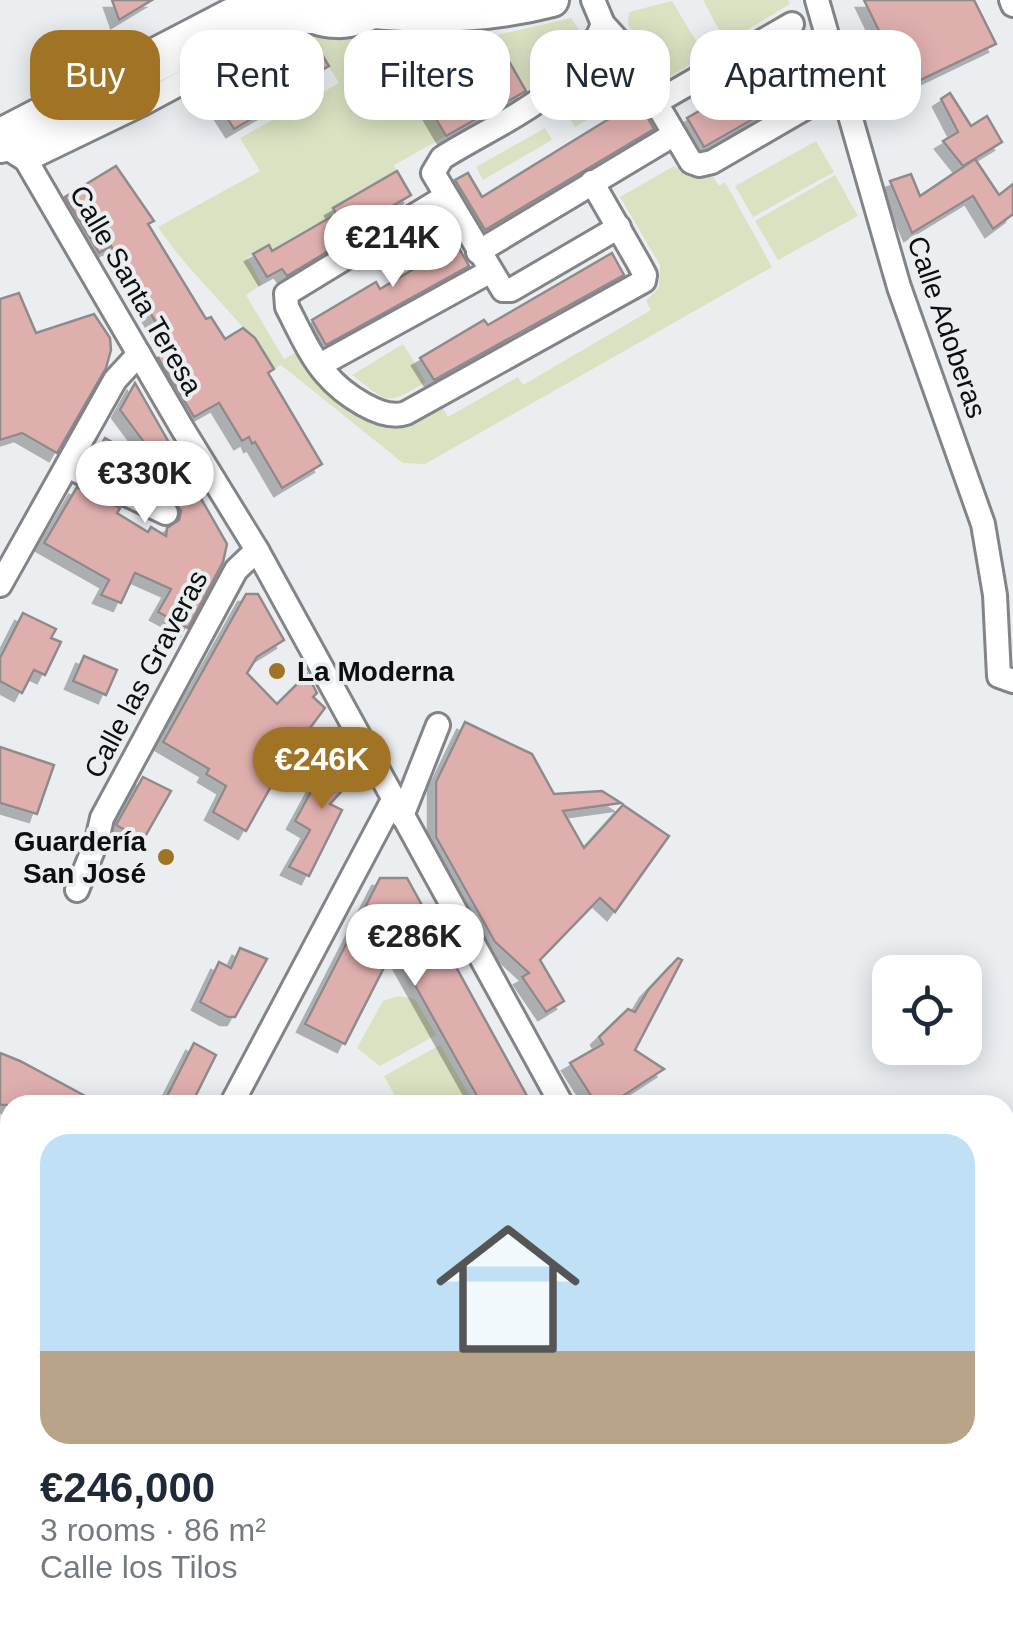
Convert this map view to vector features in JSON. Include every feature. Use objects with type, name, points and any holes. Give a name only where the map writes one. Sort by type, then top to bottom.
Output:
[{"type":"highway","points":[[14,137],[222,0]]},
{"type":"highway","points":[[14,137],[233,20],[262,12],[339,17],[373,5]]},
{"type":"main road","points":[[373,5],[450,16],[552,0]]},
{"type":"street","points":[[593,0],[608,30]]},
{"type":"street","name":"Calle Adoberas","points":[[817,0],[898,286],[983,524],[1004,598],[1006,679]]},
{"type":"street","points":[[602,24],[598,38],[551,93],[442,158],[432,173],[483,262],[500,288],[508,291],[619,227]]},
{"type":"street","points":[[670,94],[792,24]]},
{"type":"street","points":[[664,120],[686,159],[699,165],[784,120]]},
{"type":"street","points":[[320,366],[483,262],[592,182],[673,136]]},
{"type":"street","name":"Calle Santa Teresa","points":[[14,137],[257,550],[556,1095]]},
{"type":"street","points":[[445,197],[286,294],[287,306],[320,366],[339,386],[384,415],[396,417],[406,413],[644,282],[645,275],[592,182]]},
{"type":"street","points":[[5,586],[115,380],[139,354]]},
{"type":"street","points":[[66,466],[166,513]]},
{"type":"street","name":"Calle las Graveras","points":[[77,890],[102,818],[169,676],[236,570],[257,550]]},
{"type":"street","points":[[237,1095],[398,808],[438,725]]},
{"type":"green space","points":[[703,0],[788,0],[790,4],[747,30],[719,30]]},
{"type":"green space","points":[[672,1],[690,31],[690,65],[670,76],[670,30],[632,30],[629,12]]},
{"type":"green space","points":[[571,18],[579,30],[530,30],[530,89],[526,91],[510,65],[510,32]]},
{"type":"green space","points":[[324,35],[344,36],[344,120],[437,120],[446,136],[394,165],[397,171],[333,208],[336,214],[272,251],[268,245],[247,258],[262,284],[246,295],[284,359],[297,352],[341,403],[372,424],[400,428],[441,405],[448,417],[518,377],[523,385],[651,310],[646,301],[659,287],[660,265],[620,197],[674,166],[691,177],[713,177],[719,186],[725,182],[772,267],[425,464],[403,463],[281,365],[274,369],[158,227],[260,171],[240,138],[272,120],[324,120],[324,91],[339,83],[324,59]]},
{"type":"green space","points":[[545,128],[552,140],[483,180],[476,167]]},
{"type":"green space","points":[[816,141],[834,172],[753,217],[735,186]]},
{"type":"green space","points":[[835,175],[858,216],[778,260],[755,221]]},
{"type":"green space","points":[[403,344],[426,382],[387,398],[352,375]]},
{"type":"green space","points":[[398,996],[415,999],[436,1035],[380,1066],[357,1048],[383,1001]]},
{"type":"green space","points":[[440,1045],[469,1095],[394,1095],[384,1076]]},
{"type":"building","points":[[112,0],[152,0],[119,20]]},
{"type":"building","points":[[864,0],[974,0],[996,44],[921,80],[921,30],[878,30]]},
{"type":"building","points":[[510,63],[526,91],[510,100]]},
{"type":"building","points":[[950,93],[971,126],[987,116],[1002,142],[963,166],[943,141],[958,132],[941,99]]},
{"type":"building","points":[[690,116],[690,120],[751,120],[704,147],[687,118]]},
{"type":"building","points":[[228,120],[250,120],[234,129]]},
{"type":"building","points":[[437,120],[474,120],[446,136]]},
{"type":"building","points":[[607,120],[649,120],[654,129],[485,230],[455,180],[468,173],[482,197]]},
{"type":"building","points":[[975,159],[999,195],[1013,184],[1013,214],[993,229],[973,196],[912,233],[890,181],[911,174],[920,196]]},
{"type":"building","points":[[116,166],[154,221],[148,224],[206,319],[211,317],[225,339],[243,328],[255,338],[274,369],[268,373],[322,464],[282,488],[255,442],[252,444],[249,437],[242,441],[219,403],[194,417],[158,358],[172,350],[111,246],[99,253],[65,197]]},
{"type":"building","points":[[397,171],[411,195],[347,233],[350,238],[287,276],[282,269],[267,277],[253,254],[269,245],[272,251],[305,232],[336,214],[333,208]]},
{"type":"building","points":[[442,218],[469,266],[326,345],[312,320],[376,282],[380,289],[444,251],[429,225]]},
{"type":"building","points":[[612,253],[624,275],[434,380],[420,358],[484,320],[488,325]]},
{"type":"building","points":[[19,293],[36,333],[94,314],[110,338],[106,368],[57,453],[22,433],[0,440],[0,299]]},
{"type":"building","points":[[135,383],[227,544],[223,562],[188,628],[158,612],[171,589],[135,573],[121,603],[101,595],[109,580],[44,543],[77,487],[120,508],[117,513],[148,532],[151,527],[166,536],[167,528],[179,520],[181,511],[173,500],[92,461],[105,438],[169,476],[120,410]]},
{"type":"building","points":[[246,594],[258,594],[284,640],[257,657],[247,673],[277,704],[307,674],[317,693],[313,697],[325,708],[286,760],[246,831],[213,812],[226,786],[206,774],[209,769],[163,742]]},
{"type":"building","points":[[23,613],[56,629],[51,638],[61,642],[45,675],[34,670],[22,693],[0,681],[0,658]]},
{"type":"building","points":[[84,656],[117,670],[106,695],[73,681]]},
{"type":"building","points":[[465,722],[532,754],[554,794],[602,791],[621,803],[563,811],[584,848],[623,805],[669,836],[615,912],[600,898],[540,960],[564,1001],[546,1012],[522,977],[529,973],[495,942],[436,837],[436,782]]},
{"type":"building","points":[[0,747],[54,765],[37,814],[0,803]]},
{"type":"building","points":[[339,753],[359,772],[330,804],[342,810],[309,876],[289,867],[310,830],[295,821],[320,775]]},
{"type":"building","points":[[143,777],[171,791],[143,840],[116,825]]},
{"type":"building","points":[[380,878],[407,878],[526,1095],[476,1095],[394,948],[345,1044],[305,1024]]},
{"type":"building","points":[[240,948],[267,959],[235,1017],[228,1017],[200,1002],[219,962],[231,968]]},
{"type":"building","points":[[678,958],[682,960],[635,1050],[664,1069],[624,1095],[591,1095],[570,1063],[603,1044],[599,1037],[628,1009],[635,1012],[648,990]]},
{"type":"building","points":[[194,1043],[216,1055],[196,1095],[168,1095]]},
{"type":"building","points":[[0,1053],[83,1095],[0,1095]]},
{"type":"place","name":"La Moderna","points":[[277,671]]},
{"type":"place","name":"Guardería San José","points":[[166,857]]}]
